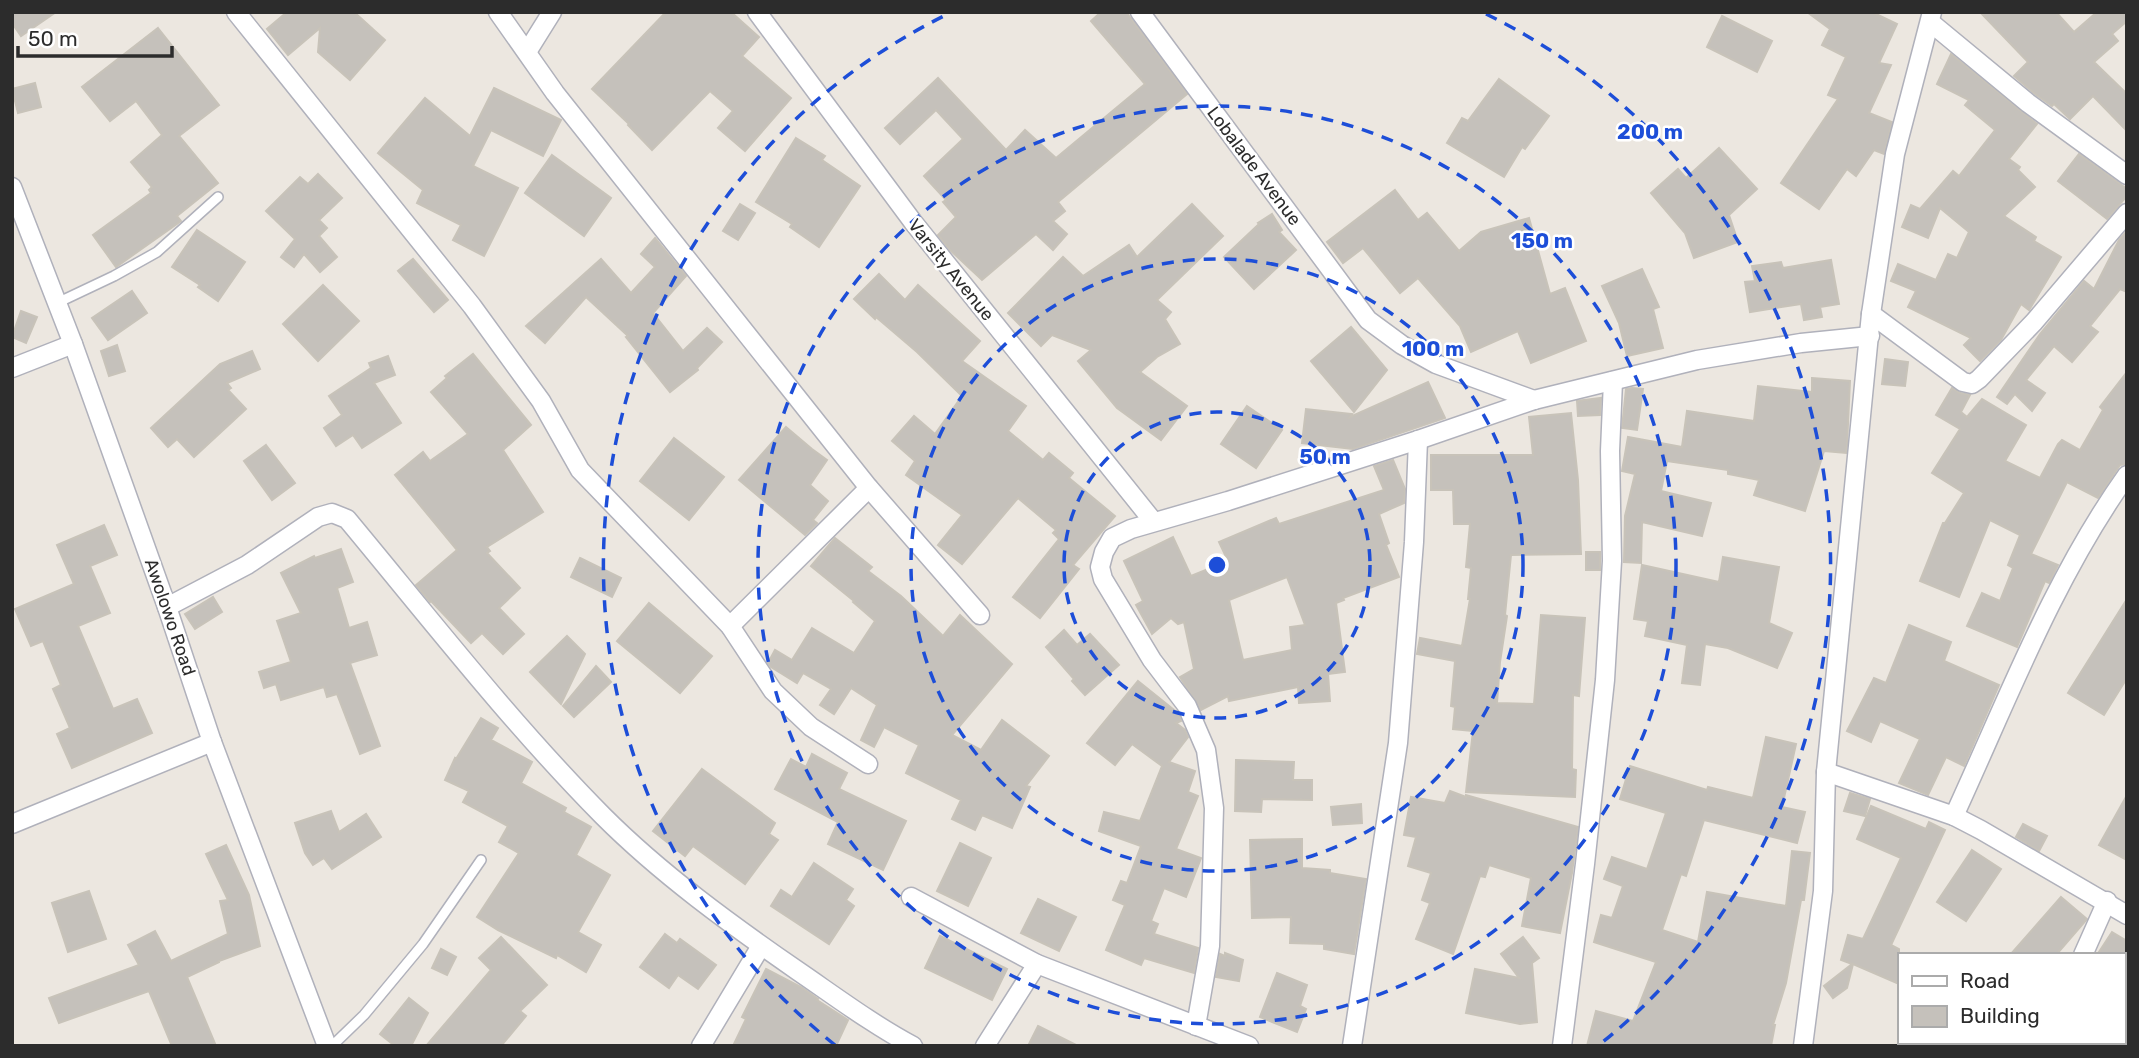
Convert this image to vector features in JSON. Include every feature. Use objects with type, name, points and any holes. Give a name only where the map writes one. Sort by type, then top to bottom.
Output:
[{"type":"street","points":[[236,12],[472,306],[541,401],[580,470],[730,626],[774,691],[811,727],[869,764]]},
{"type":"street","points":[[498,12],[555,93],[869,488],[980,615]]},
{"type":"street","points":[[527,52],[552,12]]},
{"type":"street","name":"Varsity Avenue","points":[[757,12],[913,222],[1153,521]]},
{"type":"street","name":"Lobalade Avenue","points":[[1140,12],[1368,320],[1402,345],[1436,364],[1534,400]]},
{"type":"street","points":[[1803,1046],[1823,891],[1826,772],[1871,314],[1895,154],[1931,17],[2028,103],[2127,175]]},
{"type":"street","name":"Awolowo Road","points":[[12,187],[73,344],[212,742],[329,1046]]},
{"type":"street","points":[[1871,314],[1963,382],[1972,384],[2034,322],[2127,213]]},
{"type":"street","points":[[1196,1026],[1210,946],[1214,808],[1206,750],[1187,706],[1152,660],[1102,579],[1101,558],[1112,538],[1153,521],[1228,501],[1534,400],[1697,360],[1801,342],[1870,337]]},
{"type":"street","points":[[12,368],[73,344]]},
{"type":"street","points":[[1562,1046],[1586,864],[1605,680],[1612,561],[1610,451],[1613,381]]},
{"type":"street","points":[[1352,1046],[1398,743],[1418,440]]},
{"type":"street","points":[[1954,816],[2049,607],[2096,519],[2124,485]]},
{"type":"street","points":[[730,626],[869,488]]},
{"type":"street","points":[[167,607],[247,565],[318,517],[332,513],[347,519],[510,717],[605,817],[674,880],[761,946],[882,1029],[913,1046]]},
{"type":"street","points":[[12,824],[212,742]]},
{"type":"street","points":[[1826,772],[1954,816],[2107,901],[2127,915]]},
{"type":"street","points":[[911,897],[1037,964],[1249,1046]]},
{"type":"street","points":[[2084,953],[2107,901]]},
{"type":"street","points":[[701,1046],[761,946]]},
{"type":"street","points":[[985,1046],[1037,964]]},
{"type":"lane","points":[[57,303],[114,276],[157,251],[218,197]]},
{"type":"lane","points":[[329,1046],[364,1015],[423,944],[481,860]]},
{"type":"building","points":[[12,12],[56,12],[21,36],[12,23]]},
{"type":"building","points":[[287,12],[354,12],[385,40],[350,80],[318,52],[320,28],[288,55],[267,29]]},
{"type":"building","points":[[666,12],[731,12],[759,37],[742,56],[791,98],[745,151],[718,128],[733,111],[710,91],[652,150],[592,89]]},
{"type":"building","points":[[1101,12],[1126,12],[1187,94],[1058,202],[1065,211],[1053,221],[1067,234],[1053,250],[1036,234],[982,280],[938,235],[956,217],[943,202],[946,200],[924,176],[963,139],[936,110],[900,144],[885,128],[938,78],[1006,150],[1025,130],[1056,158],[1145,84],[1091,21]]},
{"type":"building","points":[[1807,12],[1872,12],[1897,24],[1879,63],[1891,65],[1869,113],[1892,122],[1884,154],[1874,150],[1856,176],[1847,169],[1819,209],[1781,183],[1838,99],[1828,95],[1846,57],[1822,45],[1830,29]]},
{"type":"building","points":[[1980,12],[2056,12],[2074,32],[2097,12],[2127,12],[2127,21],[2112,34],[2118,41],[2094,62],[2127,94],[2127,131],[2093,96],[2070,119],[2054,104],[2052,106],[2035,94],[2014,76],[2028,62]]},
{"type":"building","points":[[1722,16],[1772,41],[1757,72],[1707,47]]},
{"type":"building","points":[[158,28],[219,105],[179,136],[218,183],[177,216],[181,221],[116,267],[93,235],[151,193],[149,190],[152,187],[131,162],[162,135],[136,101],[110,121],[82,87]]},
{"type":"building","points":[[1951,54],[2037,124],[2009,159],[2020,167],[2018,170],[2035,187],[2004,216],[2036,237],[2034,241],[2061,257],[2029,310],[2021,304],[2001,340],[1980,361],[1964,345],[1971,338],[1908,307],[1916,291],[1891,281],[1898,264],[1936,280],[1948,254],[1957,258],[1969,232],[1940,208],[1928,238],[1902,227],[1911,205],[1920,209],[1953,171],[1959,176],[1995,130],[1965,105],[1969,100],[1937,84]]},
{"type":"building","points":[[1499,79],[1549,116],[1525,149],[1522,147],[1504,177],[1447,143],[1462,118],[1468,121]]},
{"type":"building","points":[[35,83],[41,107],[18,113],[12,89]]},
{"type":"building","points":[[494,88],[561,120],[543,156],[491,130],[473,166],[518,188],[484,256],[453,240],[461,225],[417,203],[423,190],[378,153],[425,98],[470,136]]},
{"type":"building","points":[[796,138],[825,156],[822,160],[860,186],[819,247],[790,227],[792,224],[756,202]]},
{"type":"building","points":[[1719,148],[1757,189],[1729,215],[1738,242],[1694,258],[1685,233],[1651,193],[1678,169],[1686,178]]},
{"type":"building","points":[[2079,154],[2127,189],[2127,196],[2107,219],[2058,181]]},
{"type":"building","points":[[552,155],[611,198],[584,236],[525,193]]},
{"type":"building","points":[[318,174],[342,198],[319,220],[327,228],[319,236],[337,257],[320,272],[304,254],[294,267],[281,257],[295,239],[266,211],[300,177],[308,184]]},
{"type":"building","points":[[1395,190],[1418,220],[1427,213],[1459,251],[1481,232],[1529,218],[1550,294],[1565,288],[1586,341],[1531,363],[1518,331],[1471,352],[1460,326],[1418,278],[1400,293],[1363,248],[1343,263],[1327,242]]},
{"type":"building","points":[[740,204],[755,213],[738,240],[723,231]]},
{"type":"building","points":[[1192,204],[1223,236],[1157,300],[1171,312],[1165,319],[1180,344],[1157,357],[1140,372],[1187,406],[1161,440],[1117,408],[1078,361],[1091,350],[1052,335],[1041,346],[1008,313],[1063,257],[1083,276],[1129,245],[1137,257]]},
{"type":"building","points":[[1272,214],[1282,230],[1279,232],[1296,250],[1254,289],[1224,257],[1258,223]]},
{"type":"building","points":[[197,230],[245,262],[218,301],[198,287],[200,285],[172,267]]},
{"type":"building","points":[[2127,231],[2127,292],[2120,289],[2090,326],[2098,332],[2072,362],[2054,346],[2026,380],[2045,393],[2032,411],[2015,394],[2007,404],[1997,397],[2040,334],[2084,281],[2094,289],[2119,240]]},
{"type":"building","points":[[655,238],[686,276],[653,313],[683,351],[707,328],[722,342],[698,370],[670,392],[626,337],[628,336],[586,297],[545,343],[526,326],[601,259],[631,293],[655,267],[641,254]]},
{"type":"building","points":[[413,259],[448,300],[434,312],[398,271]]},
{"type":"building","points":[[1831,260],[1839,304],[1820,307],[1822,317],[1804,320],[1801,304],[1750,312],[1745,282],[1755,281],[1752,266],[1781,262],[1783,268]]},
{"type":"building","points":[[1642,269],[1659,307],[1653,309],[1663,348],[1627,356],[1619,323],[1602,286]]},
{"type":"building","points":[[879,274],[905,300],[918,285],[980,341],[962,361],[1026,406],[1008,431],[1043,460],[1049,453],[1073,473],[1069,478],[1115,516],[1073,565],[1079,569],[1040,618],[1013,597],[1059,539],[1053,533],[1056,530],[1018,498],[962,564],[938,545],[962,515],[906,475],[915,461],[892,441],[914,416],[935,434],[962,396],[917,352],[854,299]]},
{"type":"building","points":[[323,285],[359,321],[318,361],[283,324]]},
{"type":"building","points":[[132,291],[147,313],[108,340],[92,318]]},
{"type":"building","points":[[21,311],[37,317],[26,343],[12,337]]},
{"type":"building","points":[[1351,327],[1387,370],[1354,412],[1311,361]]},
{"type":"building","points":[[117,345],[125,371],[109,376],[101,351]]},
{"type":"building","points":[[252,351],[260,369],[227,383],[231,388],[228,390],[246,409],[194,457],[177,439],[168,447],[151,428],[220,364]]},
{"type":"building","points":[[473,354],[531,425],[503,450],[543,512],[487,547],[490,551],[487,553],[520,588],[499,608],[524,634],[503,654],[482,633],[471,643],[416,585],[457,550],[395,475],[423,452],[430,461],[468,434],[431,392],[447,378],[445,376]]},
{"type":"building","points":[[388,356],[395,375],[374,383],[401,423],[362,448],[353,435],[336,446],[324,428],[342,415],[329,396],[371,368],[369,363]]},
{"type":"building","points":[[1885,359],[1908,362],[1905,386],[1882,384]]},
{"type":"building","points":[[2127,372],[2127,464],[2120,465],[2098,498],[2067,482],[2031,554],[2058,565],[2049,583],[2045,581],[2017,647],[1967,626],[1982,593],[2000,601],[2013,568],[2008,565],[2020,535],[1990,520],[1959,597],[1920,581],[1943,523],[1964,493],[1932,473],[1960,429],[1936,415],[1952,388],[1970,395],[1961,412],[1967,417],[1982,399],[2026,425],[2005,461],[2040,478],[2062,440],[2080,450],[2103,410],[2100,407]]},
{"type":"building","points":[[1812,378],[1850,381],[1847,445],[1846,453],[1824,451],[1805,511],[1754,495],[1759,480],[1728,474],[1728,470],[1667,461],[1661,491],[1711,503],[1702,536],[1642,522],[1641,563],[1624,562],[1625,516],[1635,474],[1622,471],[1628,437],[1682,447],[1687,411],[1754,421],[1758,386],[1812,392]]},
{"type":"building","points":[[1428,382],[1445,418],[1353,449],[1302,443],[1306,409],[1352,414],[1350,417]]},
{"type":"building","points":[[1626,389],[1643,389],[1637,430],[1622,428]]},
{"type":"building","points":[[1601,398],[1600,415],[1578,416],[1577,401]]},
{"type":"building","points":[[1247,406],[1282,430],[1256,468],[1221,444]]},
{"type":"building","points":[[1571,413],[1578,480],[1581,554],[1511,555],[1497,703],[1534,704],[1541,615],[1585,618],[1579,696],[1573,695],[1572,769],[1576,770],[1575,797],[1466,792],[1473,731],[1453,729],[1455,707],[1451,706],[1455,661],[1417,654],[1420,638],[1462,646],[1470,599],[1471,568],[1466,567],[1470,524],[1454,524],[1453,490],[1431,490],[1431,455],[1533,455],[1529,417]]},
{"type":"building","points":[[786,427],[827,460],[810,485],[828,501],[813,520],[817,523],[805,535],[739,480]]},
{"type":"building","points":[[674,438],[724,477],[689,520],[640,481]]},
{"type":"building","points":[[266,445],[295,483],[272,500],[244,461]]},
{"type":"building","points":[[1393,460],[1405,489],[1404,503],[1379,514],[1389,543],[1386,545],[1399,577],[1336,603],[1345,672],[1328,674],[1330,701],[1299,703],[1298,687],[1229,701],[1228,696],[1201,710],[1180,677],[1194,669],[1184,622],[1178,624],[1171,618],[1152,634],[1136,605],[1143,601],[1124,561],[1173,537],[1191,576],[1228,561],[1219,542],[1276,518],[1279,524],[1384,490],[1374,466]],"holes":[[[1287,577],[1305,625],[1290,627],[1292,650],[1243,660],[1229,600]]]},
{"type":"building","points":[[104,525],[117,555],[90,566],[110,613],[78,626],[113,709],[137,699],[152,733],[72,768],[57,734],[70,728],[53,689],[61,685],[43,641],[31,646],[15,609],[74,584],[57,545]]},
{"type":"building","points":[[835,538],[872,567],[868,571],[901,596],[943,636],[960,615],[1012,664],[952,735],[981,750],[1002,720],[1049,756],[1026,786],[1030,787],[1012,828],[982,815],[975,830],[952,819],[961,800],[906,773],[919,745],[884,727],[874,747],[861,740],[877,705],[851,688],[834,714],[820,705],[831,689],[803,673],[797,683],[768,663],[775,650],[792,660],[812,628],[854,653],[875,621],[811,566]]},
{"type":"building","points":[[341,549],[353,582],[337,588],[349,628],[367,622],[377,655],[350,663],[380,746],[360,754],[337,694],[327,697],[324,687],[281,700],[276,684],[264,688],[259,672],[291,662],[277,621],[301,613],[281,573],[314,556],[315,558]]},
{"type":"building","points":[[1586,552],[1600,552],[1600,570],[1586,570]]},
{"type":"building","points":[[1723,557],[1779,567],[1769,623],[1792,633],[1777,668],[1728,648],[1705,644],[1700,685],[1682,683],[1687,645],[1645,636],[1648,621],[1634,619],[1642,565],[1719,582]]},
{"type":"building","points":[[580,558],[621,578],[612,597],[571,577]]},
{"type":"building","points":[[213,597],[222,612],[195,629],[185,614]]},
{"type":"building","points":[[2127,599],[2127,678],[2104,715],[2068,693]]},
{"type":"building","points":[[649,603],[712,656],[680,693],[617,641]]},
{"type":"building","points":[[1909,625],[1951,642],[1944,661],[1999,685],[1964,766],[1946,757],[1928,795],[1899,783],[1920,739],[1880,721],[1871,742],[1847,731],[1874,678],[1886,683]]},
{"type":"building","points":[[1064,630],[1077,645],[1090,634],[1119,665],[1085,695],[1046,647]]},
{"type":"building","points":[[567,636],[585,654],[561,704],[530,672]]},
{"type":"building","points":[[596,666],[611,682],[574,717],[563,706]]},
{"type":"building","points":[[1138,681],[1178,713],[1181,721],[1176,723],[1185,730],[1188,737],[1169,762],[1195,771],[1188,792],[1198,796],[1176,849],[1201,858],[1186,897],[1164,888],[1151,921],[1158,924],[1154,934],[1198,948],[1194,973],[1144,958],[1141,965],[1106,950],[1125,905],[1113,900],[1121,881],[1127,883],[1141,846],[1099,831],[1104,812],[1140,821],[1162,766],[1132,744],[1115,765],[1087,743]]},
{"type":"building","points":[[481,718],[498,728],[491,740],[532,762],[521,783],[566,808],[564,812],[591,827],[576,855],[610,875],[578,932],[601,945],[586,972],[557,955],[556,958],[498,930],[477,917],[519,853],[499,842],[508,826],[463,802],[469,791],[445,780],[455,758]]},
{"type":"building","points":[[1766,737],[1796,744],[1782,807],[1805,812],[1797,843],[1704,820],[1686,876],[1681,874],[1662,930],[1698,942],[1707,892],[1786,906],[1792,851],[1810,853],[1804,900],[1801,900],[1786,983],[1773,1025],[1771,1046],[1587,1046],[1596,1011],[1633,1021],[1656,962],[1594,942],[1601,915],[1612,918],[1623,886],[1604,879],[1612,857],[1647,869],[1666,813],[1620,799],[1630,766],[1707,790],[1708,787],[1753,798]]},
{"type":"building","points":[[812,754],[847,773],[839,789],[906,821],[883,870],[828,844],[838,822],[775,789],[791,759],[806,767]]},
{"type":"building","points":[[1236,760],[1294,762],[1293,780],[1312,780],[1312,800],[1262,799],[1261,812],[1235,811]]},
{"type":"building","points":[[702,769],[775,823],[769,834],[778,840],[745,884],[693,846],[685,856],[653,831]]},
{"type":"building","points":[[1450,791],[1578,827],[1560,933],[1522,926],[1531,878],[1489,865],[1485,877],[1480,876],[1453,954],[1416,939],[1430,903],[1422,900],[1431,873],[1408,866],[1416,837],[1404,835],[1411,797],[1445,803]]},
{"type":"building","points":[[1850,793],[1870,799],[1865,816],[1844,811]]},
{"type":"building","points":[[2127,795],[2127,860],[2099,845]]},
{"type":"building","points":[[1361,804],[1362,823],[1333,825],[1331,807]]},
{"type":"building","points":[[1871,806],[1926,829],[1929,822],[1945,830],[1891,945],[1899,949],[1898,984],[1853,964],[1847,988],[1833,998],[1824,986],[1852,964],[1841,960],[1848,935],[1863,939],[1901,858],[1857,839]]},
{"type":"building","points":[[331,811],[339,832],[366,814],[381,837],[332,869],[324,858],[313,865],[305,853],[295,823]]},
{"type":"building","points":[[2023,824],[2047,836],[2039,851],[2016,837]]},
{"type":"building","points":[[1302,839],[1302,868],[1330,870],[1330,873],[1366,879],[1354,954],[1324,949],[1324,944],[1290,943],[1291,917],[1252,918],[1250,840]]},
{"type":"building","points":[[960,843],[991,858],[968,906],[937,891]]},
{"type":"building","points":[[226,845],[249,895],[260,946],[219,961],[187,977],[216,1046],[172,1046],[149,991],[59,1023],[49,998],[139,965],[128,945],[155,931],[171,961],[228,934],[220,901],[228,900],[206,854]]},
{"type":"building","points":[[1972,850],[2001,869],[1966,921],[1937,902]]},
{"type":"building","points":[[814,863],[853,889],[846,900],[854,906],[829,944],[771,906],[781,890],[792,897]]},
{"type":"building","points":[[89,891],[106,939],[68,952],[52,903]]},
{"type":"building","points":[[2061,897],[2087,919],[2058,953],[2012,953]]},
{"type":"building","points":[[1038,899],[1076,917],[1059,951],[1021,933]]},
{"type":"building","points":[[2112,932],[2127,941],[2127,955],[2098,953]]},
{"type":"building","points":[[665,934],[677,943],[680,939],[716,965],[698,989],[678,975],[669,988],[640,967]]},
{"type":"building","points":[[940,936],[1007,969],[992,1000],[925,968]]},
{"type":"building","points":[[501,937],[547,985],[520,1011],[526,1016],[501,1046],[426,1046],[491,970],[479,958]]},
{"type":"building","points":[[1523,937],[1539,958],[1532,963],[1537,1022],[1520,1024],[1466,1013],[1475,969],[1519,978],[1501,954]]},
{"type":"building","points":[[441,949],[456,957],[447,975],[432,968]]},
{"type":"building","points":[[1225,953],[1243,960],[1239,981],[1216,977],[1220,954],[1225,956]]},
{"type":"building","points":[[766,969],[801,987],[848,1020],[836,1046],[733,1046],[746,1019],[742,1017]]},
{"type":"building","points":[[1277,973],[1307,985],[1300,1006],[1306,1009],[1297,1032],[1260,1017]]},
{"type":"building","points":[[409,998],[428,1013],[411,1046],[395,1046],[380,1034]]},
{"type":"building","points":[[1038,1026],[1078,1046],[1028,1046]]}]
